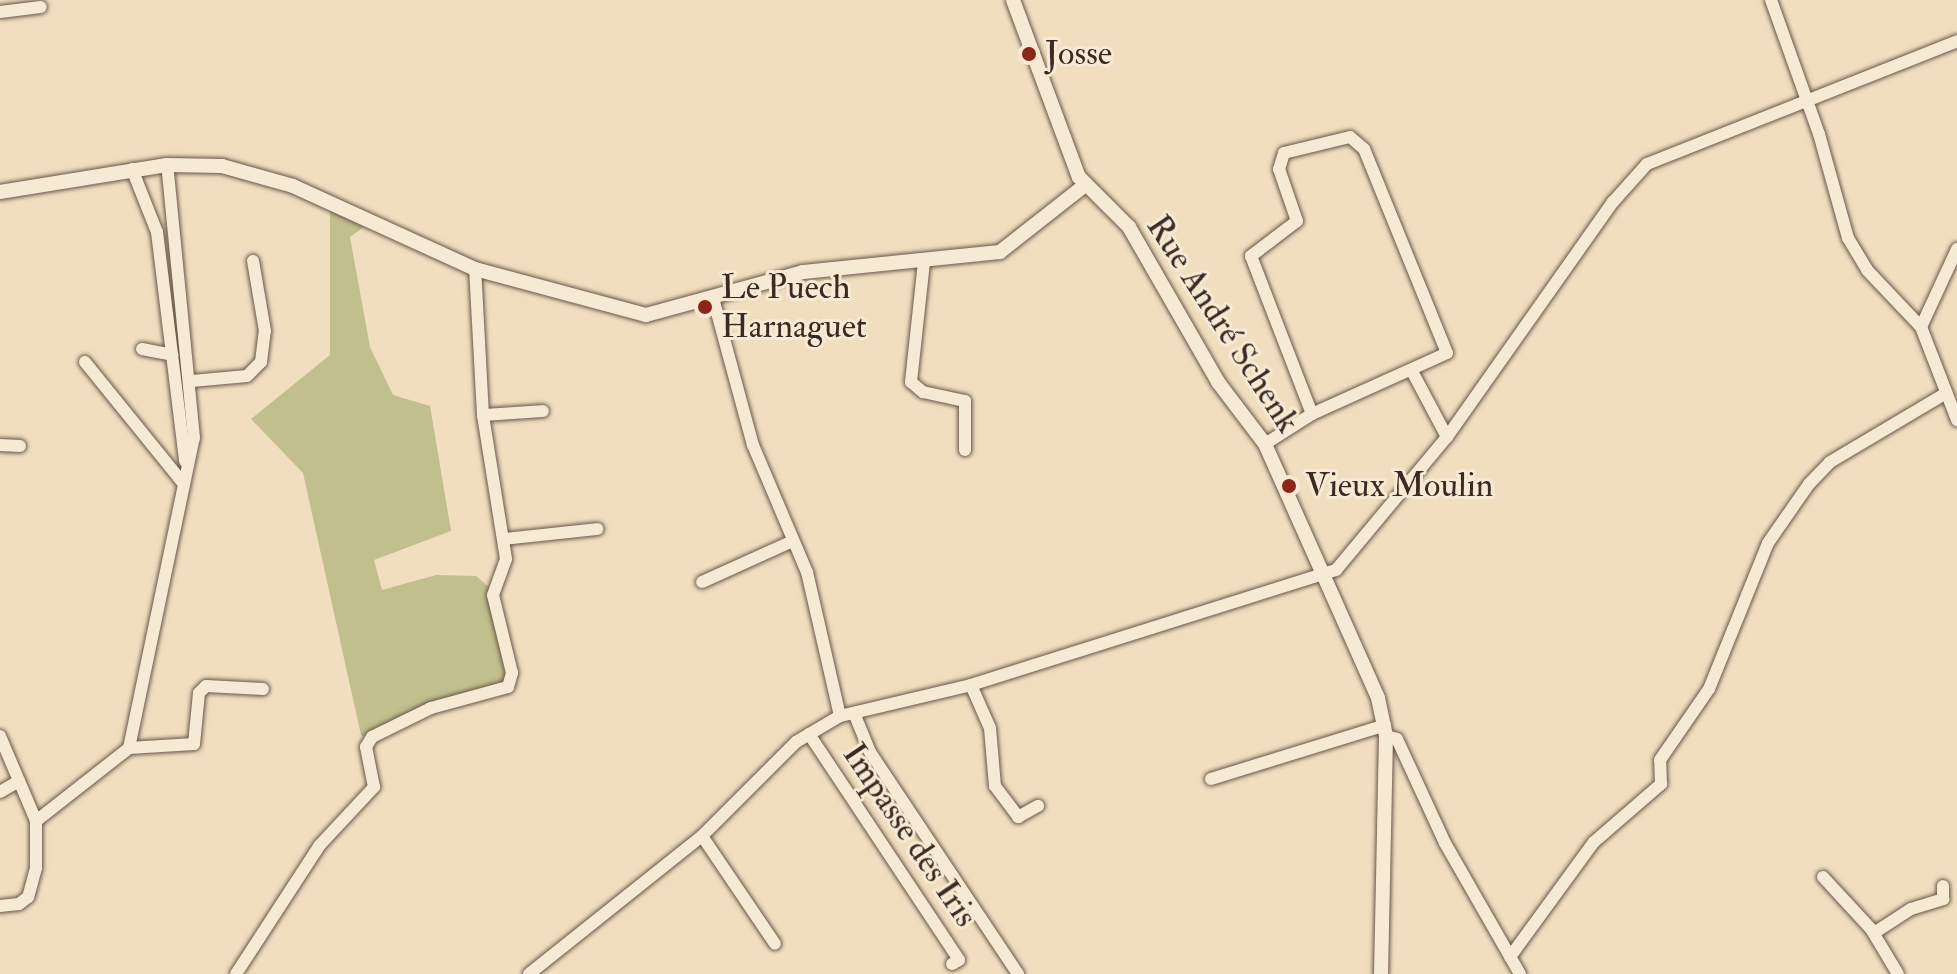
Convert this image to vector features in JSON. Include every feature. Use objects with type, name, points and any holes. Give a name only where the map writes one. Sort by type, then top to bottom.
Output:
[{"type":"street","name":"Rue André Schenk","points":[[1013,0],[1084,186],[1129,227],[1218,382],[1265,444],[1385,730],[1381,974]]},
{"type":"street","points":[[1771,0],[1809,104],[1848,238],[1867,270],[1921,327],[1943,395],[1957,420]]},
{"type":"street","points":[[0,12],[41,7]]},
{"type":"street","points":[[529,974],[702,836],[753,779],[809,734],[840,716],[971,685],[1323,577],[1336,570],[1447,437],[1613,202],[1647,164],[1809,104],[1957,41]]},
{"type":"street","points":[[1265,444],[1312,414],[1443,360],[1448,346],[1360,140],[1292,148],[1279,169],[1297,221],[1255,249],[1250,266],[1312,414]]},
{"type":"street","points":[[0,192],[132,169],[167,165],[222,166],[293,186],[475,269],[646,315],[803,272],[1000,252],[1084,186]]},
{"type":"street","points":[[129,748],[194,438],[192,381],[167,165]]},
{"type":"street","points":[[132,169],[157,232],[187,468]]},
{"type":"street","points":[[1921,327],[1957,249]]},
{"type":"street","points":[[192,381],[247,376],[261,362],[265,331],[253,261]]},
{"type":"street","points":[[924,262],[911,382],[923,392],[965,401],[965,450]]},
{"type":"street","points":[[236,974],[319,846],[374,787],[366,747],[372,737],[431,708],[508,687],[512,673],[493,595],[506,559],[483,415],[475,269]]},
{"type":"street","points":[[713,298],[753,445],[807,572],[840,716]]},
{"type":"street","points":[[142,349],[172,355]]},
{"type":"street","points":[[85,362],[183,483]]},
{"type":"street","points":[[1413,373],[1447,437]]},
{"type":"street","points":[[1510,957],[1594,842],[1661,784],[1660,760],[1709,689],[1768,543],[1809,484],[1830,462],[1943,395]]},
{"type":"street","points":[[483,415],[543,411]]},
{"type":"street","points":[[0,445],[20,446]]},
{"type":"street","points":[[504,539],[597,529]]},
{"type":"street","points":[[702,582],[793,541]]},
{"type":"street","points":[[971,685],[990,728],[995,786],[1018,817],[1038,806]]},
{"type":"street","points":[[36,821],[129,748],[194,744],[199,693],[206,686],[263,689]]},
{"type":"street","points":[[854,713],[870,752],[1012,954],[1018,974]]},
{"type":"street","points":[[1211,779],[1385,730],[1397,739],[1445,843],[1520,974]]},
{"type":"street","name":"Impasse des Iris","points":[[809,734],[959,960],[952,964]]},
{"type":"street","points":[[0,736],[36,821],[36,868],[28,897],[19,904],[0,906]]},
{"type":"street","points":[[0,792],[19,781]]},
{"type":"street","points":[[702,836],[775,944]]},
{"type":"street","points":[[1823,877],[1874,933],[1898,974]]},
{"type":"street","points":[[1874,933],[1911,909],[1943,899],[1943,886]]},
{"type":"shaded area","points":[[330,211],[364,227],[350,237],[370,347],[393,395],[430,406],[451,531],[374,560],[382,590],[436,575],[476,576],[489,587],[508,669],[503,683],[394,719],[371,741],[361,735],[303,473],[251,419],[330,355]]},
{"type":"place","name":"Josse","points":[[1029,54]]},
{"type":"place","name":"Le Puech Harnaguet","points":[[705,307]]},
{"type":"place","name":"Vieux Moulin","points":[[1289,486]]}]
